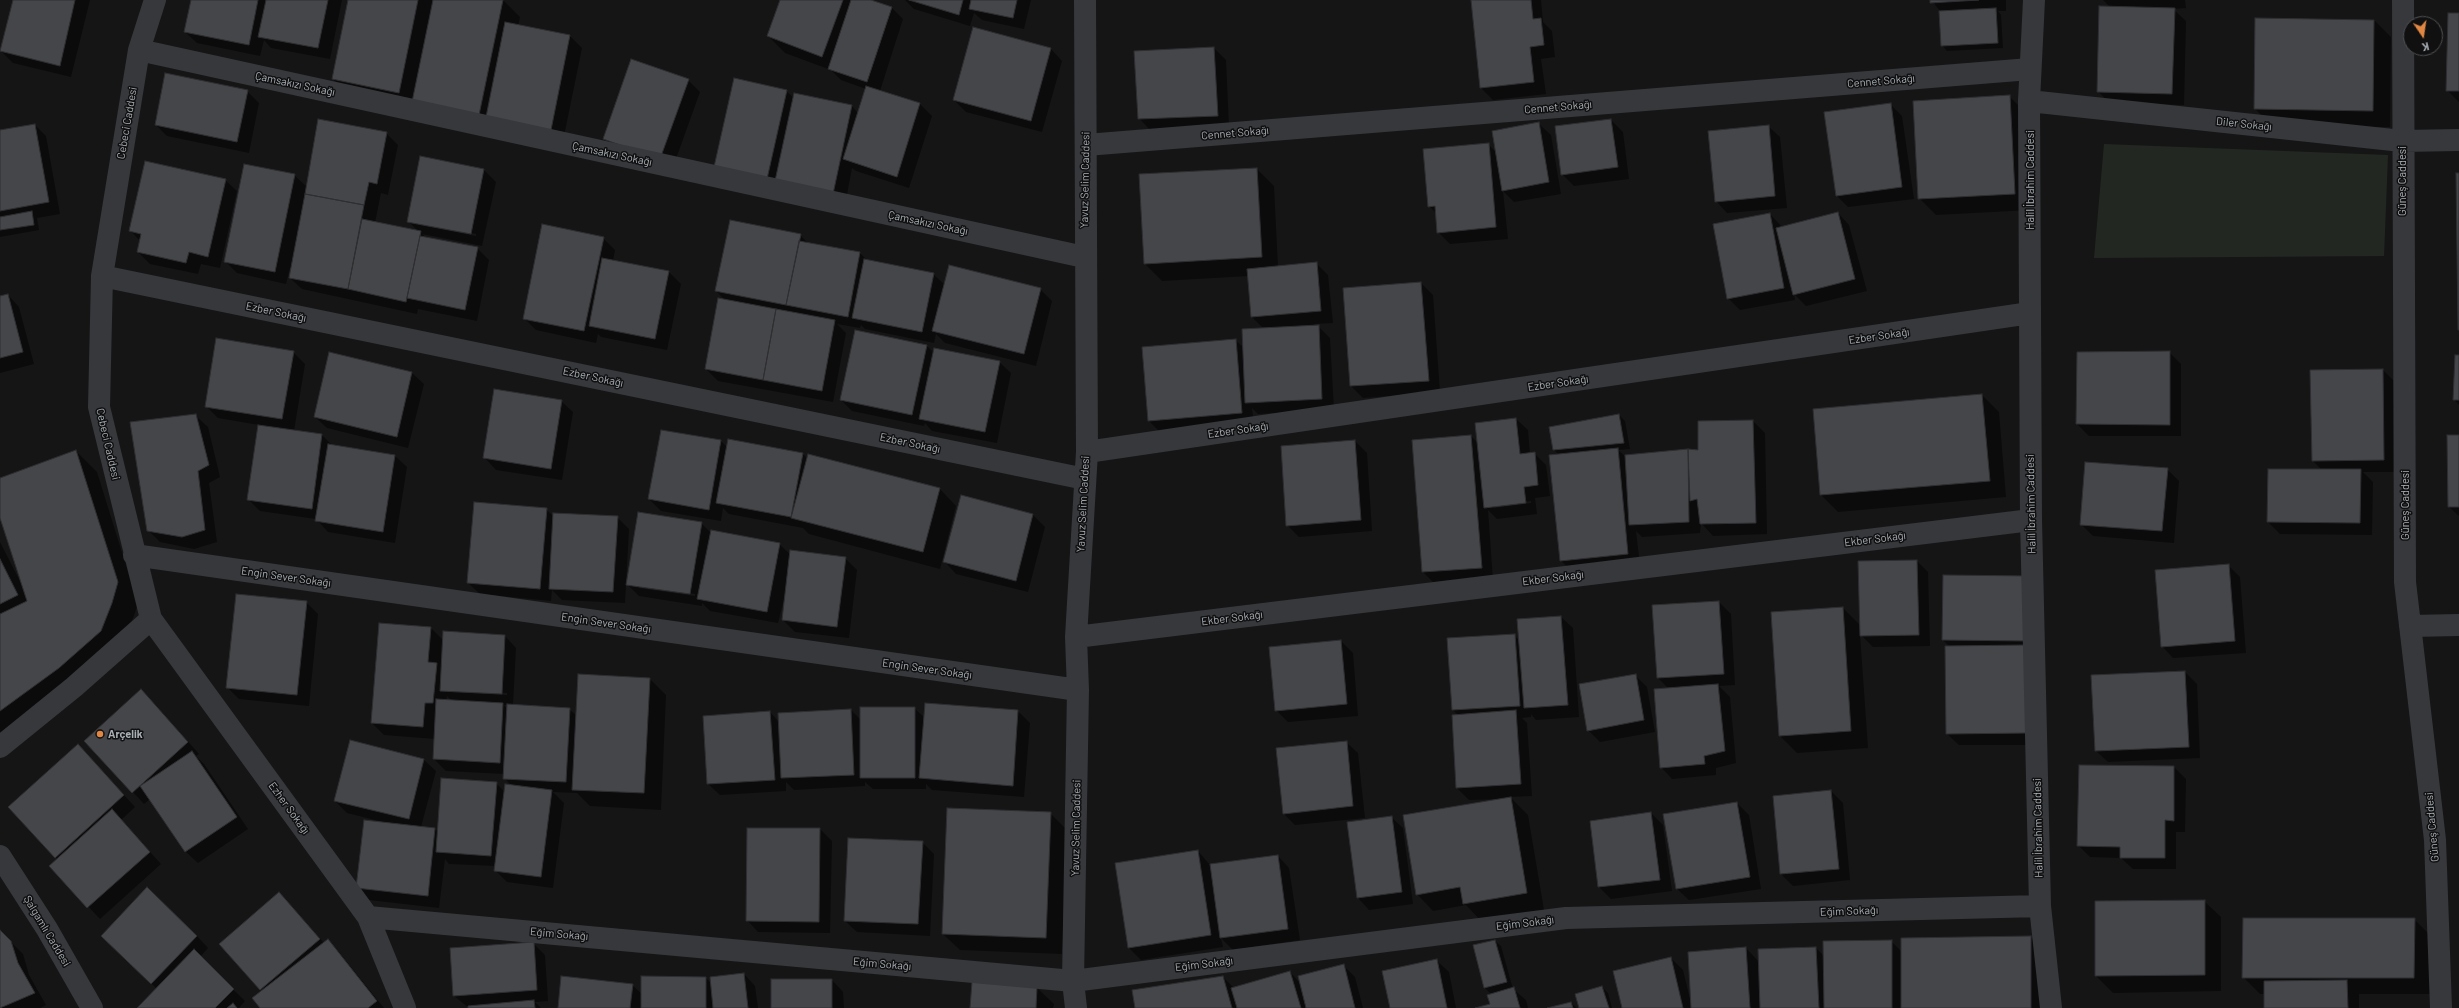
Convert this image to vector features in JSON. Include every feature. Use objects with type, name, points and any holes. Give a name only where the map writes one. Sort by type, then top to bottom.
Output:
[{"type":"street","name":"Cebeci Caddesi","points":[[151,619],[134,556],[99,407],[102,276],[140,50],[155,0]]},
{"type":"street","name":"Yavuz Selim Caddesi","points":[[1076,1008],[1073,981],[1078,690],[1076,637],[1084,479],[1087,452],[1084,257],[1086,145],[1085,0]]},
{"type":"street","name":"Halil İbrahim Caddesi","points":[[2034,0],[2030,69],[2031,520],[2040,906],[2051,1008]]},
{"type":"street","name":"Güneş Caddesi","points":[[2402,0],[2405,582],[2435,840],[2441,1008]]},
{"type":"street","name":"Çamsakızı Sokağı","points":[[140,50],[1084,257]]},
{"type":"street","name":"Cennet Sokağı","points":[[1086,145],[2030,69]]},
{"type":"street","name":"Diler Sokağı","points":[[2030,101],[2402,141],[2459,140]]},
{"type":"street","name":"Ezber Sokağı","points":[[102,276],[1084,479]]},
{"type":"street","name":"Ezber Sokağı","points":[[1087,452],[2030,313]]},
{"type":"street","name":"Ekber Sokağı","points":[[1076,637],[2031,520]]},
{"type":"street","name":"Engin Sever Sokağı","points":[[134,556],[1078,690]]},
{"type":"street","points":[[0,747],[74,687],[151,619]]},
{"type":"street","name":"Ezher Sokağı","points":[[151,619],[368,916],[406,1008]]},
{"type":"street","points":[[2410,626],[2459,625]]},
{"type":"street","name":"Şalgamlı Caddesi","points":[[0,856],[48,929],[92,1008]]},
{"type":"street","name":"Eğim Sokağı","points":[[368,916],[1073,981],[1566,918],[2040,906]]},
{"type":"shaded area","points":[[2104,144],[2388,155],[2384,256],[2094,258]]},
{"type":"building","points":[[13,0],[75,0],[60,66],[0,51]]},
{"type":"building","points":[[191,0],[258,0],[249,45],[184,32]]},
{"type":"building","points":[[266,0],[328,0],[318,48],[258,37]]},
{"type":"building","points":[[348,0],[418,0],[399,93],[332,79]]},
{"type":"building","points":[[433,0],[503,0],[479,115],[412,102]]},
{"type":"building","points":[[780,0],[843,0],[822,57],[767,36]]},
{"type":"building","points":[[851,0],[871,0],[892,7],[867,82],[828,69]]},
{"type":"building","points":[[909,0],[963,0],[959,15]]},
{"type":"building","points":[[971,0],[1017,0],[1013,18],[969,9]]},
{"type":"building","points":[[1471,0],[1531,0],[1533,19],[1541,18],[1544,45],[1530,47],[1534,82],[1480,88]]},
{"type":"building","points":[[1930,0],[1979,0],[1930,3]]},
{"type":"building","points":[[2099,6],[2175,8],[2172,94],[2097,92]]},
{"type":"building","points":[[1996,8],[1998,43],[1941,46],[1939,11]]},
{"type":"building","points":[[2448,13],[2459,13],[2459,91],[2446,91]]},
{"type":"building","points":[[2255,18],[2374,20],[2373,111],[2254,109]]},
{"type":"building","points":[[505,22],[570,35],[550,135],[485,122]]},
{"type":"building","points":[[973,27],[1051,48],[1031,121],[953,100]]},
{"type":"building","points":[[1214,47],[1218,116],[1138,119],[1134,51]]},
{"type":"building","points":[[631,59],[689,79],[660,159],[603,139]]},
{"type":"building","points":[[165,73],[248,90],[237,142],[155,125]]},
{"type":"building","points":[[734,78],[787,90],[767,179],[714,167]]},
{"type":"building","points":[[866,86],[920,103],[897,177],[843,159]]},
{"type":"building","points":[[794,93],[852,105],[833,194],[775,181]]},
{"type":"building","points":[[2010,95],[2015,194],[1918,199],[1913,101]]},
{"type":"building","points":[[1891,103],[1902,187],[1836,196],[1824,112]]},
{"type":"building","points":[[318,119],[387,132],[377,184],[369,182],[364,205],[305,194]]},
{"type":"building","points":[[1611,119],[1618,167],[1561,175],[1555,126]]},
{"type":"building","points":[[1539,122],[1549,182],[1502,191],[1492,131]]},
{"type":"building","points":[[35,124],[49,202],[0,211],[0,130]]},
{"type":"building","points":[[1769,125],[1775,196],[1715,202],[1708,131]]},
{"type":"building","points":[[1489,143],[1496,227],[1437,233],[1435,206],[1428,207],[1423,149]]},
{"type":"building","points":[[420,156],[484,169],[471,234],[407,222]]},
{"type":"building","points":[[145,161],[226,179],[208,257],[189,252],[186,263],[137,252],[141,234],[129,231]]},
{"type":"building","points":[[244,164],[295,174],[275,272],[224,262]]},
{"type":"building","points":[[1257,168],[1262,257],[1144,264],[1139,174]]},
{"type":"building","points":[[2456,173],[2459,173],[2459,330],[2458,330]]},
{"type":"building","points":[[305,194],[364,205],[348,289],[289,278]]},
{"type":"building","points":[[32,211],[34,225],[0,230],[0,217]]},
{"type":"building","points":[[1838,212],[1855,279],[1793,295],[1776,228]]},
{"type":"building","points":[[1770,213],[1784,288],[1727,299],[1713,224]]},
{"type":"building","points":[[362,219],[421,231],[406,302],[348,289]]},
{"type":"building","points":[[730,220],[801,234],[786,305],[715,291]]},
{"type":"building","points":[[542,224],[604,237],[584,331],[523,319]]},
{"type":"building","points":[[420,236],[478,247],[465,310],[407,298]]},
{"type":"building","points":[[799,241],[860,252],[848,317],[786,305]]},
{"type":"building","points":[[602,258],[669,271],[655,339],[589,326]]},
{"type":"building","points":[[864,259],[934,273],[922,332],[852,318]]},
{"type":"building","points":[[1317,262],[1321,311],[1251,317],[1247,269]]},
{"type":"building","points":[[949,265],[1041,288],[1024,354],[932,331]]},
{"type":"building","points":[[1421,282],[1429,381],[1350,386],[1343,288]]},
{"type":"building","points":[[8,294],[23,352],[0,358],[0,296]]},
{"type":"building","points":[[718,298],[776,309],[763,380],[705,369]]},
{"type":"building","points":[[776,309],[835,320],[822,391],[763,380]]},
{"type":"building","points":[[1319,325],[1322,399],[1245,403],[1242,329]]},
{"type":"building","points":[[855,330],[927,345],[912,415],[840,400]]},
{"type":"building","points":[[216,338],[294,351],[282,419],[205,407]]},
{"type":"building","points":[[1236,339],[1242,413],[1148,421],[1142,347]]},
{"type":"building","points":[[934,348],[1000,361],[985,432],[919,419]]},
{"type":"building","points":[[2170,351],[2170,425],[2076,424],[2077,352]]},
{"type":"building","points":[[329,352],[412,372],[397,437],[314,417]]},
{"type":"building","points":[[2455,355],[2459,355],[2459,400],[2453,400]]},
{"type":"building","points":[[2383,369],[2384,460],[2312,461],[2310,370]]},
{"type":"building","points":[[494,389],[562,400],[551,469],[483,458]]},
{"type":"building","points":[[1982,394],[1990,481],[1820,495],[1813,409]]},
{"type":"building","points":[[196,414],[209,465],[198,471],[205,530],[182,537],[147,531],[130,422]]},
{"type":"building","points":[[1619,414],[1624,443],[1553,450],[1549,427]]},
{"type":"building","points":[[1516,418],[1520,454],[1535,452],[1538,485],[1524,487],[1526,503],[1484,508],[1475,423]]},
{"type":"building","points":[[1753,420],[1756,523],[1700,524],[1697,499],[1690,501],[1688,449],[1698,450],[1698,421]]},
{"type":"building","points":[[258,425],[322,434],[312,509],[247,500]]},
{"type":"building","points":[[661,430],[721,440],[709,510],[648,499]]},
{"type":"building","points":[[1471,435],[1482,568],[1422,572],[1412,440]]},
{"type":"building","points":[[2447,435],[2459,435],[2459,507],[2448,507]]},
{"type":"building","points":[[728,439],[803,453],[791,517],[716,503]]},
{"type":"building","points":[[1355,440],[1361,520],[1286,526],[1281,446]]},
{"type":"building","points":[[328,444],[395,455],[383,532],[315,521]]},
{"type":"building","points":[[1618,448],[1628,554],[1560,561],[1549,455]]},
{"type":"building","points":[[1688,449],[1689,522],[1629,525],[1625,455]]},
{"type":"building","points":[[76,450],[118,582],[112,603],[101,631],[59,668],[0,711],[0,614],[27,601],[0,518],[0,478]]},
{"type":"building","points":[[808,454],[940,488],[923,552],[791,518]]},
{"type":"building","points":[[2085,462],[2168,468],[2162,531],[2080,525]]},
{"type":"building","points":[[2268,469],[2361,469],[2360,523],[2267,522]]},
{"type":"building","points":[[961,495],[1033,514],[1016,581],[943,562]]},
{"type":"building","points":[[474,502],[547,508],[540,589],[467,583]]},
{"type":"building","points":[[638,512],[702,522],[690,594],[626,585]]},
{"type":"building","points":[[553,513],[618,516],[613,592],[549,589]]},
{"type":"building","points":[[711,530],[780,543],[767,612],[697,599]]},
{"type":"building","points":[[790,550],[846,557],[837,627],[782,620]]},
{"type":"building","points":[[0,559],[18,595],[0,604]]},
{"type":"building","points":[[1917,560],[1919,635],[1860,636],[1858,561]]},
{"type":"building","points":[[2229,564],[2235,641],[2161,647],[2155,570]]},
{"type":"building","points":[[1943,575],[2028,576],[2028,641],[1942,640]]},
{"type":"building","points":[[236,594],[307,601],[297,695],[226,688]]},
{"type":"building","points":[[1719,601],[1724,674],[1657,678],[1652,605]]},
{"type":"building","points":[[1843,607],[1851,731],[1779,736],[1771,612]]},
{"type":"building","points":[[1561,616],[1568,705],[1524,708],[1517,619]]},
{"type":"building","points":[[379,623],[431,627],[428,662],[437,663],[433,703],[425,703],[423,727],[371,723]]},
{"type":"building","points":[[443,631],[505,635],[502,694],[440,691]]},
{"type":"building","points":[[1515,634],[1520,706],[1452,710],[1447,638]]},
{"type":"building","points":[[1341,640],[1347,704],[1275,711],[1269,647]]},
{"type":"building","points":[[2026,645],[2027,733],[1946,734],[1945,646]]},
{"type":"building","points":[[2185,671],[2189,747],[2095,751],[2091,675]]},
{"type":"building","points":[[578,674],[650,678],[644,793],[572,790]]},
{"type":"building","points":[[1636,674],[1644,720],[1587,731],[1579,684]]},
{"type":"building","points":[[1718,684],[1725,751],[1704,756],[1705,764],[1660,768],[1654,689]]},
{"type":"building","points":[[141,689],[188,742],[132,793],[84,741]]},
{"type":"building","points":[[436,699],[503,703],[500,763],[433,759]]},
{"type":"building","points":[[925,703],[1018,710],[1013,786],[919,778]]},
{"type":"building","points":[[507,704],[570,708],[566,782],[503,779]]},
{"type":"building","points":[[860,707],[915,707],[915,778],[860,778]]},
{"type":"building","points":[[851,709],[854,775],[781,778],[778,713]]},
{"type":"building","points":[[1516,710],[1521,784],[1456,788],[1452,715]]},
{"type":"building","points":[[770,711],[775,780],[707,784],[703,716]]},
{"type":"building","points":[[350,740],[424,759],[409,819],[334,801]]},
{"type":"building","points":[[1347,741],[1353,806],[1283,814],[1276,748]]},
{"type":"building","points":[[78,744],[124,795],[55,858],[8,807]]},
{"type":"building","points":[[192,751],[237,817],[185,852],[140,786]]},
{"type":"building","points":[[2079,765],[2174,766],[2174,821],[2165,820],[2165,858],[2120,858],[2120,847],[2077,846]]},
{"type":"building","points":[[441,778],[497,782],[491,856],[436,852]]},
{"type":"building","points":[[505,784],[552,790],[541,877],[494,871]]},
{"type":"building","points":[[1831,790],[1839,869],[1780,874],[1773,796]]},
{"type":"building","points":[[1511,797],[1527,893],[1463,904],[1460,887],[1416,895],[1403,815]]},
{"type":"building","points":[[1737,802],[1750,877],[1676,889],[1663,814]]},
{"type":"building","points":[[947,808],[1051,812],[1046,938],[942,934]]},
{"type":"building","points":[[112,809],[150,852],[87,908],[49,866]]},
{"type":"building","points":[[1651,812],[1660,880],[1598,887],[1590,821]]},
{"type":"building","points":[[1392,816],[1402,892],[1357,898],[1347,822]]},
{"type":"building","points":[[364,820],[435,828],[428,896],[356,888]]},
{"type":"building","points":[[747,828],[820,828],[819,922],[746,921]]},
{"type":"building","points":[[848,838],[923,841],[918,924],[844,921]]},
{"type":"building","points":[[1198,850],[1211,935],[1128,948],[1115,863]]},
{"type":"building","points":[[1278,855],[1288,929],[1220,938],[1210,864]]},
{"type":"building","points":[[147,887],[197,936],[151,984],[101,936]]},
{"type":"building","points":[[279,892],[320,939],[260,990],[219,944]]},
{"type":"building","points":[[2205,900],[2205,975],[2095,976],[2095,901]]},
{"type":"building","points":[[2243,918],[2415,918],[2414,978],[2242,978]]},
{"type":"building","points":[[0,930],[11,941],[18,963],[35,993],[0,1008]]},
{"type":"building","points":[[2031,936],[2031,1008],[1901,1008],[1901,938]]},
{"type":"building","points":[[328,939],[377,1001],[368,1008],[260,1008],[252,998]]},
{"type":"building","points":[[1495,940],[1507,982],[1484,988],[1473,945]]},
{"type":"building","points":[[1892,940],[1892,1008],[1824,1008],[1823,941]]},
{"type":"building","points":[[534,942],[537,990],[453,996],[450,948]]},
{"type":"building","points":[[1746,947],[1750,1008],[1691,1008],[1688,952]]},
{"type":"building","points":[[1816,947],[1819,1008],[1760,1008],[1758,949]]},
{"type":"building","points":[[194,949],[234,989],[215,1008],[137,1008]]},
{"type":"building","points":[[1671,957],[1683,1008],[1622,1008],[1613,971]]},
{"type":"building","points":[[1437,959],[1447,1008],[1390,1008],[1382,971]]},
{"type":"building","points":[[1344,964],[1355,1008],[1306,1008],[1298,976]]},
{"type":"building","points":[[1290,971],[1301,1008],[1237,1008],[1231,988]]},
{"type":"building","points":[[744,973],[748,1008],[713,1008],[710,977]]},
{"type":"building","points":[[561,976],[633,984],[630,1008],[558,1008]]},
{"type":"building","points":[[641,976],[706,977],[706,1008],[641,1008]]},
{"type":"building","points":[[1223,976],[1232,1008],[1135,1008],[1132,990]]},
{"type":"building","points":[[771,979],[832,979],[832,1008],[771,1008]]},
{"type":"building","points":[[2347,980],[2348,1008],[2264,1008],[2264,981]]},
{"type":"building","points":[[972,982],[1037,987],[1036,1008],[970,1008]]},
{"type":"building","points":[[1602,986],[1609,1008],[1579,1008],[1575,994]]},
{"type":"building","points":[[1514,987],[1520,1008],[1475,1008],[1490,1004],[1487,995]]},
{"type":"building","points":[[534,1000],[535,1008],[468,1008],[468,1006]]},
{"type":"building","points":[[1571,1002],[1573,1008],[1547,1008]]},
{"type":"building","points":[[233,1003],[237,1008],[227,1008]]},
{"type":"place","name":"Arçelik","points":[[100,734]]}]
